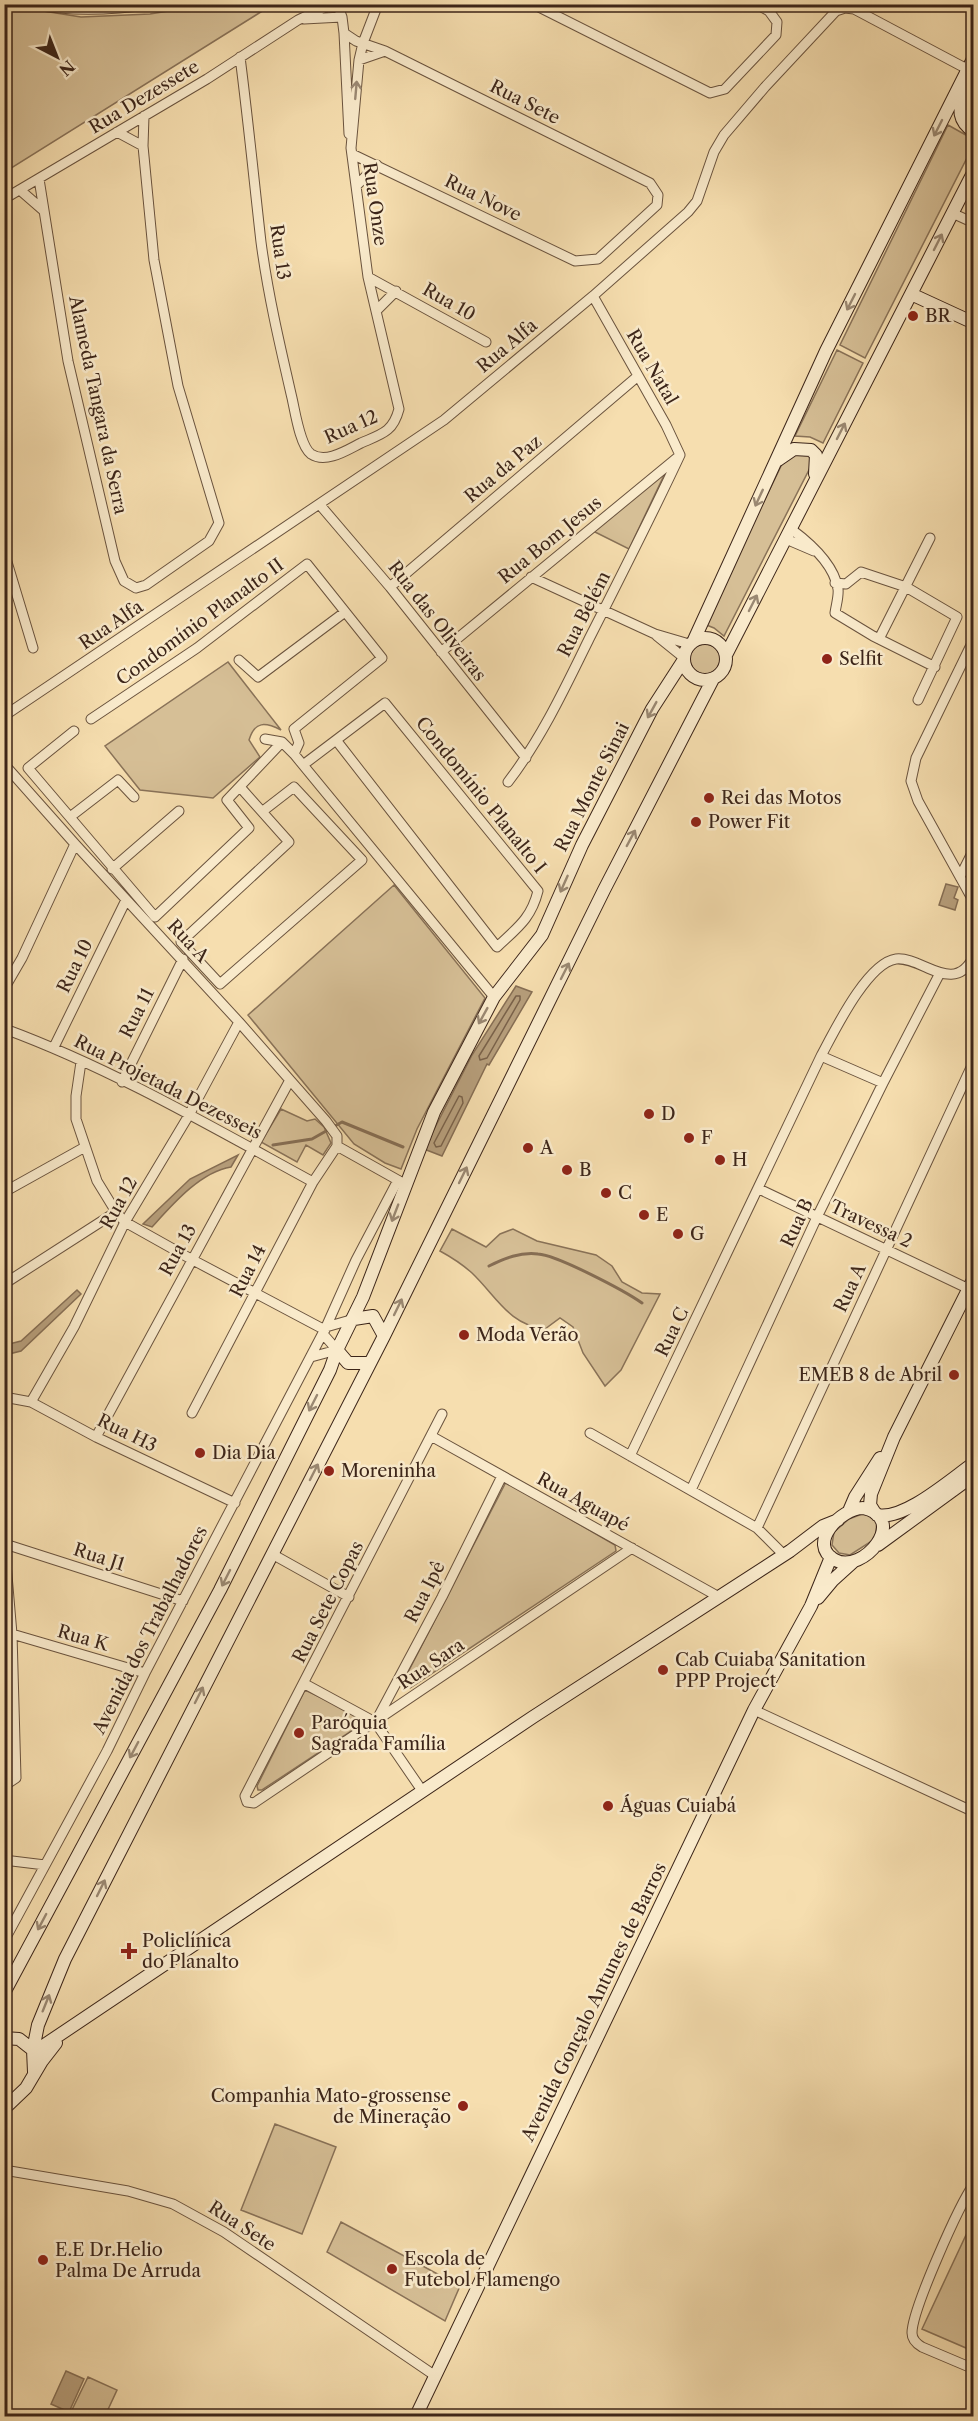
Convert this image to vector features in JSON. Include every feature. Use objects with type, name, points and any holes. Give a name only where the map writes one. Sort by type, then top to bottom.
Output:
[{"type":"main road","points":[[713,679],[694,678],[685,668],[683,659],[826,351],[974,57]]},
{"type":"main road","points":[[967,69],[965,92],[959,117],[964,125],[974,132]]},
{"type":"main road","points":[[34,2072],[33,2051],[38,2025],[65,1959],[384,1336],[604,890],[713,679],[722,672],[726,656],[974,171]]},
{"type":"main road","points":[[911,294],[974,323]]},
{"type":"main road","points":[[775,462],[794,449],[811,450],[816,455],[813,484]]},
{"type":"main road","points":[[692,642],[704,638],[714,639],[722,646],[726,656]]},
{"type":"main road","name":"Rua Monte Sinai","points":[[354,1319],[402,1182],[434,1112],[494,997],[542,935],[582,845],[652,710],[683,659]]},
{"type":"main road","points":[[874,1547],[883,1532],[882,1522],[870,1502],[871,1494],[894,1437],[971,1284]]},
{"type":"main road","points":[[4,1993],[220,1590],[354,1319],[373,1316],[384,1336]]},
{"type":"main road","points":[[337,1350],[349,1364],[369,1363]]},
{"type":"main road","points":[[828,1552],[824,1540],[827,1532],[849,1510],[894,1437]]},
{"type":"main road","points":[[849,1510],[863,1508],[886,1516],[902,1512],[974,1463]]},
{"type":"main road","points":[[787,1553],[808,1545],[828,1552],[842,1563],[854,1561],[974,1475]]},
{"type":"main road","points":[[33,2051],[532,1717],[787,1553],[823,1526],[838,1520]]},
{"type":"main road","name":"Avenida Gonçalo Antunes de Barros","points":[[416,2416],[754,1710],[811,1606],[828,1552]]},
{"type":"main road","name":"Avenida Gonçalo Antunes de Barros","points":[[811,1606],[833,1580],[854,1561]]},
{"type":"main road","points":[[5,2109],[24,2091],[46,2054],[73,2024]]},
{"type":"main road","points":[[4,2038],[19,2039],[33,2051]]},
{"type":"street","points":[[32,4],[52,8],[130,8],[152,4]]},
{"type":"street","name":"Rua Dezessete","points":[[4,199],[144,116],[298,20],[332,4]]},
{"type":"street","points":[[338,4],[344,33],[346,118],[351,151]]},
{"type":"street","name":"Rua Onze","points":[[378,4],[359,60],[351,151],[368,277],[399,409]]},
{"type":"street","points":[[533,4],[710,93],[725,89],[776,35],[777,22],[769,11],[756,4]]},
{"type":"street","name":"Rua Alfa","points":[[4,716],[444,420],[592,296],[688,212],[697,201],[714,152],[724,135],[836,11],[845,8],[854,9],[967,69]]},
{"type":"street","name":"Rua Dezessete","points":[[298,20],[342,17]]},
{"type":"street","name":"Rua Sete","points":[[344,33],[385,51],[650,183],[658,195],[657,205],[598,259],[575,261]]},
{"type":"street","points":[[359,60],[385,51]]},
{"type":"street","name":"Rua 13","points":[[240,57],[253,152],[261,243],[273,316],[306,448]]},
{"type":"street","points":[[117,132],[143,146],[144,116]]},
{"type":"street","name":"Alameda Tangara da Serra","points":[[39,179],[68,361],[115,561],[123,580],[136,588],[146,585],[209,541],[219,523],[178,386],[154,260],[143,146]]},
{"type":"street","name":"Rua Nove","points":[[351,151],[575,261]]},
{"type":"street","points":[[356,186],[377,165]]},
{"type":"street","points":[[20,190],[43,210]]},
{"type":"street","points":[[952,213],[974,223]]},
{"type":"street","name":"Rua 10","points":[[368,277],[486,342]]},
{"type":"street","name":"Rua 10","points":[[376,311],[396,291]]},
{"type":"street","name":"Rua Natal","points":[[592,296],[666,425],[680,455]]},
{"type":"street","name":"Rua da Paz","points":[[390,587],[638,376]]},
{"type":"street","name":"Rua 12","points":[[306,448],[312,455],[329,458],[385,433],[395,423],[399,409]]},
{"type":"street","name":"Rua Bom Jesus","points":[[441,652],[680,455]]},
{"type":"street","name":"Rua Belém","points":[[508,782],[526,758],[604,610],[680,455]]},
{"type":"street","name":"Rua das Oliveiras","points":[[320,505],[390,587],[526,758]]},
{"type":"street","points":[[788,534],[818,552],[838,589],[836,613],[879,639],[935,667]]},
{"type":"street","points":[[879,639],[930,538]]},
{"type":"street","points":[[4,552],[33,648]]},
{"type":"street","name":"Condomínio Planalto II","points":[[91,719],[197,648],[308,564],[382,658],[294,729],[299,743],[294,754]]},
{"type":"street","points":[[836,583],[846,584],[861,572],[906,587],[957,617],[918,700]]},
{"type":"street","points":[[531,577],[655,634],[692,642]]},
{"type":"street","points":[[239,660],[258,677],[345,612]]},
{"type":"street","points":[[655,634],[683,659]]},
{"type":"street","points":[[974,639],[916,758],[911,781],[918,801],[974,902]]},
{"type":"street","name":"Condomínio Planalto I","points":[[303,765],[336,740],[385,704],[538,891],[535,905],[527,919],[497,947],[336,740]]},
{"type":"street","points":[[74,731],[28,768],[155,917],[249,828],[227,800],[282,742]]},
{"type":"street","points":[[265,739],[282,742],[294,754],[494,997]]},
{"type":"street","name":"Rua A","points":[[4,764],[239,1022],[326,1121],[337,1141]]},
{"type":"street","points":[[70,817],[118,780],[134,797]]},
{"type":"street","points":[[240,787],[289,842],[181,942],[220,984],[362,860],[294,787],[263,811]]},
{"type":"street","points":[[112,869],[178,811]]},
{"type":"street","points":[[4,989],[22,958],[75,844]]},
{"type":"street","points":[[960,877],[974,849]]},
{"type":"street","name":"Rua 10","points":[[54,1047],[126,900]]},
{"type":"street","points":[[940,973],[959,972],[974,956]]},
{"type":"street","name":"Rua 11","points":[[122,1082],[183,959]]},
{"type":"street","name":"Rua C","points":[[630,1455],[759,1190],[821,1056],[853,997],[877,970],[894,959],[905,960],[940,973]]},
{"type":"street","name":"Rua B","points":[[691,1490],[818,1217],[940,973]]},
{"type":"street","name":"Rua 12","points":[[31,1402],[74,1327],[125,1222],[189,1115],[239,1022]]},
{"type":"street","points":[[4,1025],[4,1037]]},
{"type":"street","name":"Rua Projetada Dezesseis","points":[[5,1029],[54,1047],[189,1115],[313,1182]]},
{"type":"street","points":[[821,1056],[883,1083]]},
{"type":"street","name":"Rua A","points":[[757,1528],[974,1061]]},
{"type":"street","points":[[81,1062],[76,1096],[76,1119],[97,1181],[116,1212],[125,1222],[325,1330],[337,1350],[311,1357]]},
{"type":"street","name":"Rua 13","points":[[96,1437],[290,1080]]},
{"type":"street","points":[[337,1141],[402,1182]]},
{"type":"street","name":"Rua 14","points":[[192,1413],[313,1182],[337,1141]]},
{"type":"street","points":[[4,1166],[6,1191],[85,1147]]},
{"type":"street","name":"Avenida dos Trabalhadores","points":[[4,1941],[9,1925],[45,1865],[107,1751],[145,1673],[325,1330],[356,1260],[402,1182]]},
{"type":"street","name":"Travessa 2","points":[[759,1190],[886,1250],[971,1284]]},
{"type":"street","points":[[4,1284],[116,1212]]},
{"type":"street","points":[[325,1330],[354,1319]]},
{"type":"street","name":"Rua H3","points":[[4,1397],[31,1402],[96,1437],[235,1503]]},
{"type":"street","name":"Rua Sete Copas","points":[[248,1803],[245,1796],[305,1684],[442,1414]]},
{"type":"street","points":[[590,1433],[757,1528],[787,1553]]},
{"type":"street","name":"Rua Aguapé","points":[[431,1436],[719,1597]]},
{"type":"street","name":"Rua Ipê","points":[[375,1722],[442,1597],[502,1476]]},
{"type":"street","points":[[4,1786],[16,1778],[8,1677],[12,1634],[7,1604],[5,1542]]},
{"type":"street","name":"Rua J1","points":[[5,1542],[183,1601]]},
{"type":"street","name":"Rua Sara","points":[[248,1803],[254,1803],[632,1548]]},
{"type":"street","points":[[272,1554],[349,1597]]},
{"type":"street","name":"Rua K","points":[[12,1634],[145,1673]]},
{"type":"street","points":[[305,1684],[375,1722],[423,1792]]},
{"type":"street","points":[[754,1710],[974,1812]]},
{"type":"street","points":[[4,1860],[45,1865]]},
{"type":"street","name":"Rua Sete","points":[[4,2170],[128,2191],[173,2204],[224,2232],[435,2375]]},
{"type":"street","points":[[974,2184],[953,2221],[924,2294],[912,2334],[915,2342],[922,2347],[974,2369]]},
{"type":"shaded area","points":[[5,5],[81,17],[150,14],[206,5],[272,5],[5,172]]},
{"type":"shaded area","points":[[948,125],[973,139],[973,146],[865,358],[840,345]]},
{"type":"shaded area","points":[[837,350],[863,363],[823,443],[810,437],[795,436]]},
{"type":"shaded area","points":[[794,454],[809,455],[813,462],[724,636],[704,624],[785,458]]},
{"type":"shaded area","points":[[667,469],[629,549],[593,531]]},
{"type":"shaded area","points":[[705,644],[716,648],[720,659],[716,670],[705,674],[694,670],[690,659],[694,648]]},
{"type":"shaded area","points":[[228,662],[281,730],[265,725],[254,729],[249,740],[260,757],[213,798],[140,790],[105,746]]},
{"type":"shaded area","points":[[394,885],[485,998],[417,1129],[401,1169],[385,1163],[354,1144],[248,1015]]},
{"type":"shaded area","points":[[281,1109],[307,1121],[315,1119],[324,1127],[331,1143],[323,1155],[306,1145],[297,1162],[261,1142]]},
{"type":"shaded area","points":[[452,1229],[486,1247],[500,1234],[513,1229],[537,1241],[596,1255],[612,1266],[622,1282],[642,1293],[660,1294],[621,1370],[605,1386],[583,1353],[573,1327],[560,1318],[545,1329],[522,1322],[513,1316],[472,1273],[440,1251]]},
{"type":"shaded area","points":[[506,1482],[615,1545],[616,1551],[410,1688],[404,1680]]},
{"type":"shaded area","points":[[869,1514],[877,1522],[875,1539],[850,1555],[839,1553],[832,1545],[834,1532],[849,1519]]},
{"type":"shaded area","points":[[5,1678],[9,1680],[12,1772],[5,1779]]},
{"type":"shaded area","points":[[305,1690],[356,1714],[362,1720],[362,1724],[262,1790],[258,1790],[257,1786]]},
{"type":"shaded area","points":[[275,2124],[336,2147],[302,2234],[241,2210]]},
{"type":"shaded area","points":[[973,2220],[973,2351],[922,2329]]},
{"type":"shaded area","name":"Escola de Futebol Flamengo","points":[[341,2222],[460,2286],[445,2321],[327,2252]]},
{"type":"shaded area","points":[[88,2377],[117,2390],[105,2416],[69,2416]]},
{"type":"water","points":[[946,884],[958,887],[954,898],[958,900],[955,910],[939,905]]},
{"type":"water","points":[[516,986],[532,992],[489,1065],[487,1064],[442,1156],[424,1149],[472,1055]]},
{"type":"water","points":[[238,1155],[231,1167],[208,1175],[187,1191],[152,1227],[143,1224],[190,1179]]},
{"type":"water","points":[[77,1290],[81,1294],[21,1351],[5,1355],[5,1345],[21,1341]]},
{"type":"water","points":[[66,2371],[84,2379],[69,2412],[51,2404]]},
{"type":"waterway","points":[[273,1145],[312,1139],[342,1122],[403,1147]]},
{"type":"waterway","points":[[489,1266],[519,1255],[547,1256],[591,1274],[642,1303]]},
{"type":"place","name":"BR","points":[[913,316]]},
{"type":"place","name":"Selfit","points":[[827,659]]},
{"type":"place","name":"Rei das Motos","points":[[709,798]]},
{"type":"place","name":"Power Fit","points":[[696,822]]},
{"type":"place","name":"D","points":[[649,1114]]},
{"type":"place","name":"F","points":[[689,1138]]},
{"type":"place","name":"A","points":[[528,1148]]},
{"type":"place","name":"H","points":[[720,1160]]},
{"type":"place","name":"B","points":[[567,1170]]},
{"type":"place","name":"C","points":[[606,1193]]},
{"type":"place","name":"E","points":[[644,1215]]},
{"type":"place","name":"G","points":[[678,1234]]},
{"type":"place","name":"Moda Verão","points":[[464,1335]]},
{"type":"place","name":"EMEB 8 de Abril","points":[[954,1375]]},
{"type":"place","name":"Dia Dia","points":[[200,1453]]},
{"type":"place","name":"Moreninha","points":[[329,1471]]},
{"type":"place","name":"Cab Cuiaba Sanitation PPP Project","points":[[663,1670]]},
{"type":"place","name":"Paróquia Sagrada Família","points":[[299,1733]]},
{"type":"place","name":"Águas Cuiabá","points":[[608,1806]]},
{"type":"place","name":"Policlínica do Planalto","points":[[129,1951]]},
{"type":"place","name":"Companhia Mato-grossense de Mineração","points":[[463,2106]]},
{"type":"place","name":"E.E Dr.Helio Palma De Arruda","points":[[43,2260]]},
{"type":"place","name":"Escola de Futebol Flamengo","points":[[392,2269]]}]
